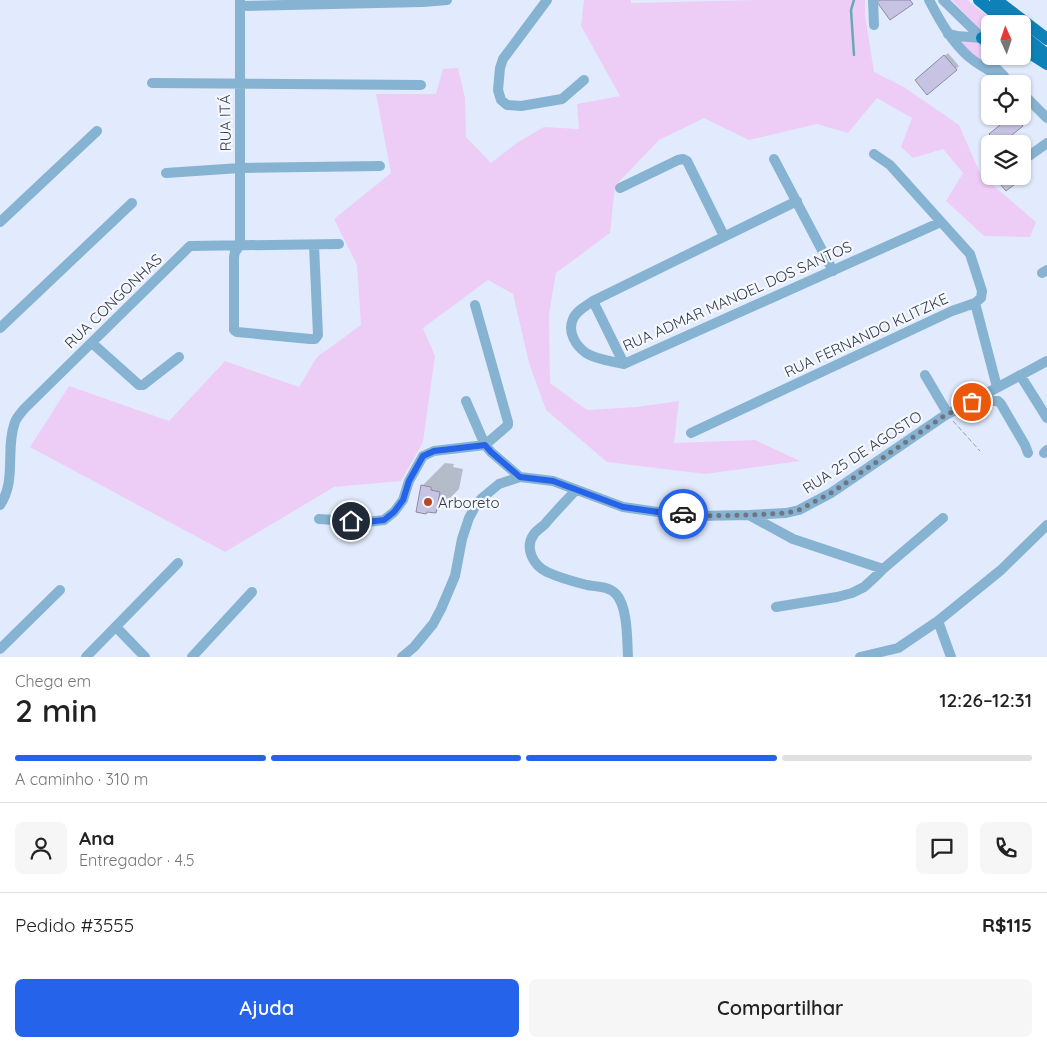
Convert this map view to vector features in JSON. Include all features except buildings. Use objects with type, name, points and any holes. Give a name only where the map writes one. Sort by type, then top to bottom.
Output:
[{"type":"main road","points":[[979,0],[997,15]]},
{"type":"main road","points":[[996,0],[1016,15]]},
{"type":"main road","points":[[1007,0],[1019,15]]},
{"type":"main road","points":[[1031,26],[1047,38]]},
{"type":"main road","points":[[1031,42],[1047,55]]},
{"type":"main road","points":[[1031,54],[1047,64]]},
{"type":"street","points":[[240,3],[423,2],[447,0]]},
{"type":"street","points":[[547,0],[503,59],[500,68],[498,90],[501,100],[507,105],[521,106],[562,98],[584,80]]},
{"type":"street","points":[[874,0],[874,25]]},
{"type":"street","points":[[929,0],[948,34],[958,47],[970,58],[998,75]]},
{"type":"street","points":[[943,0],[981,34]]},
{"type":"street","name":"RUA ITÁ","points":[[240,3],[240,245],[234,257],[234,330],[237,332],[315,339],[318,335],[314,245]]},
{"type":"street","points":[[948,34],[981,38]]},
{"type":"street","points":[[995,65],[1004,75]]},
{"type":"street","points":[[152,83],[421,85]]},
{"type":"street","points":[[1031,102],[1047,118]]},
{"type":"street","points":[[0,222],[97,131]]},
{"type":"street","points":[[1031,154],[1047,143]]},
{"type":"street","points":[[874,154],[890,165],[970,254],[982,292],[981,298],[975,303],[997,387]]},
{"type":"street","points":[[774,158],[833,271]]},
{"type":"street","points":[[620,188],[683,159],[687,161],[724,236]]},
{"type":"street","points":[[166,173],[240,168],[380,166]]},
{"type":"street","name":"RUA ADMAR MANOEL DOS SANTOS","points":[[797,201],[593,301],[581,309],[572,320],[571,331],[574,341],[587,354],[624,364],[941,222]]},
{"type":"street","points":[[0,328],[132,203]]},
{"type":"street","name":"RUA CONGONHAS","points":[[2,498],[8,484],[12,434],[16,421],[24,409],[190,246],[339,244]]},
{"type":"street","points":[[593,301],[624,364]]},
{"type":"street","name":"RUA FERNANDO KLITZKE","points":[[691,433],[952,310],[975,303]]},
{"type":"street","points":[[319,519],[367,522],[384,520],[394,512],[403,500],[409,481],[423,456],[434,451],[485,445],[508,425],[475,305]]},
{"type":"street","points":[[92,343],[139,385],[144,385],[179,357]]},
{"type":"street","name":"RUA 25 DE AGOSTO","points":[[402,657],[414,647],[433,624],[442,609],[455,576],[462,539],[469,518],[476,505],[498,484],[520,477],[553,481],[623,507],[658,512],[698,516],[786,513],[799,510],[831,493],[948,414],[1047,361]]},
{"type":"street","points":[[925,375],[948,414]]},
{"type":"street","points":[[1020,375],[1047,418]]},
{"type":"street","points":[[466,401],[485,445],[520,477]]},
{"type":"street","points":[[972,402],[998,401],[1028,453]]},
{"type":"street","points":[[576,490],[533,535],[529,546],[531,556],[536,564],[546,572],[605,588],[616,593],[623,610],[628,657]]},
{"type":"street","points":[[750,515],[793,539],[882,569]]},
{"type":"street","points":[[776,606],[852,594],[864,587],[882,569],[943,518]]},
{"type":"street","points":[[860,657],[898,648],[938,621],[1001,570],[1047,525]]},
{"type":"street","points":[[86,657],[178,563]]},
{"type":"street","points":[[0,649],[60,590]]},
{"type":"street","points":[[192,657],[252,592]]},
{"type":"street","points":[[938,621],[950,657]]},
{"type":"street","points":[[116,627],[145,657]]},
{"type":"path","points":[[948,414],[980,451]]},
{"type":"shaded area","points":[[584,0],[631,0],[631,3],[865,0],[865,15],[874,72],[904,87],[959,125],[981,175],[981,185],[993,185],[1036,222],[1030,237],[984,236],[946,201],[963,173],[943,149],[913,158],[901,147],[912,118],[877,98],[848,133],[817,124],[749,140],[704,118],[659,140],[615,186],[610,233],[556,273],[549,314],[550,383],[587,410],[636,407],[679,401],[674,443],[755,440],[800,461],[705,474],[607,462],[546,410],[529,363],[513,294],[488,280],[423,328],[435,356],[423,442],[401,481],[334,487],[225,552],[30,447],[69,386],[169,421],[225,361],[299,387],[317,357],[361,325],[357,265],[334,219],[391,173],[376,94],[436,94],[443,69],[458,68],[465,98],[466,137],[491,163],[518,142],[544,127],[579,129],[577,104],[620,96],[581,26]]},
{"type":"shaded area","points":[[952,0],[967,0],[986,15],[981,15],[981,31]]},
{"type":"shaded area","points":[[959,40],[979,41],[981,44],[981,60],[968,51]]},
{"type":"waterway","points":[[854,0],[851,10],[854,55]]},
{"type":"way so far","points":[[683,514],[698,516],[750,515],[786,513],[799,510],[831,493],[944,416],[972,402]]},
{"type":"place","name":"Arboreto","points":[[428,502]]},
{"type":"route","points":[[351,521],[384,520],[394,512],[403,500],[409,481],[423,456],[434,451],[485,445],[520,477],[553,481],[623,507],[683,514]]}]
